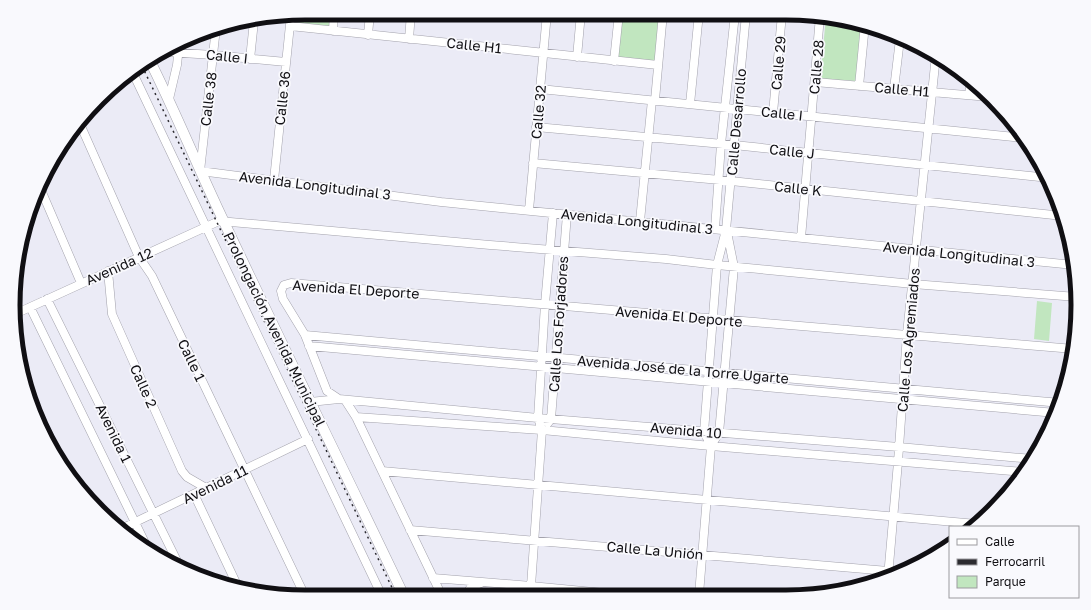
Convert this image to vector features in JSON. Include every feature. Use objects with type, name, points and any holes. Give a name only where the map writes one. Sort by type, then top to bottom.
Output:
[{"type":"main road","name":"Prolongación Avenida Municipal","points":[[152,65],[169,99],[224,222],[401,590]]},
{"type":"street","points":[[333,31],[334,20]]},
{"type":"street","points":[[368,35],[369,20]]},
{"type":"street","points":[[409,39],[410,20]]},
{"type":"street","name":"Calle 32","points":[[528,210],[546,20]]},
{"type":"street","points":[[577,57],[580,20]]},
{"type":"street","points":[[614,61],[618,20]]},
{"type":"street","points":[[640,221],[648,137],[663,20]]},
{"type":"street","points":[[690,104],[698,20]]},
{"type":"street","name":"Calle Desarrollo","points":[[716,229],[721,144],[734,20]]},
{"type":"street","name":"Calle Desarrollo","points":[[704,432],[717,265],[726,230],[745,20]]},
{"type":"street","name":"Calle 29","points":[[773,112],[781,20]]},
{"type":"street","name":"Calle 36","points":[[274,180],[290,21]]},
{"type":"street","name":"Calle 28","points":[[801,238],[820,22]]},
{"type":"street","points":[[250,58],[254,24]]},
{"type":"street","name":"Calle H1","points":[[290,26],[658,65]]},
{"type":"street","points":[[859,86],[864,31]]},
{"type":"street","name":"Calle 38","points":[[200,171],[215,34]]},
{"type":"street","points":[[894,89],[899,44]]},
{"type":"street","name":"Calle I","points":[[179,49],[213,55],[286,62]]},
{"type":"street","points":[[169,99],[178,50]]},
{"type":"street","name":"Calle Los Agremiados","points":[[888,571],[894,518],[907,334],[935,62]]},
{"type":"street","name":"Prolongación Avenida Municipal","points":[[135,77],[205,227],[379,590]]},
{"type":"street","name":"Calle H1","points":[[815,82],[980,96]]},
{"type":"street","points":[[969,95],[970,88]]},
{"type":"street","name":"Calle I","points":[[540,89],[1016,137]]},
{"type":"street","name":"Calle J","points":[[536,127],[734,145],[1041,177]]},
{"type":"street","name":"Calle 1","points":[[82,128],[139,257],[152,276],[302,590]]},
{"type":"street","name":"Calle K","points":[[533,163],[921,200],[1057,215]]},
{"type":"street","name":"Avenida Longitudinal 3","points":[[200,171],[441,202],[1068,264]]},
{"type":"street","points":[[43,194],[81,283]]},
{"type":"street","name":"Calle Los Forjadores","points":[[531,586],[542,430],[538,418],[541,357],[553,213]]},
{"type":"street","name":"Calle Los Forjadores","points":[[551,419],[567,214]]},
{"type":"street","name":"Avenida 12","points":[[20,312],[219,221],[666,259],[913,284],[1071,296]]},
{"type":"street","name":"Calle Desarrollo","points":[[699,590],[711,446],[719,433],[734,267],[726,230]]},
{"type":"street","name":"Calle 2","points":[[108,271],[112,314],[182,471],[187,477],[206,488]]},
{"type":"street","name":"Avenida El Deporte","points":[[304,335],[283,299],[281,291],[284,285],[291,283],[1068,348]]},
{"type":"street","name":"Avenida 1","points":[[47,299],[176,560]]},
{"type":"street","name":"Avenida 1","points":[[30,307],[143,539]]},
{"type":"street","points":[[304,335],[327,391],[342,400],[356,417],[439,590]]},
{"type":"street","name":"Avenida José de la Torre Ugarte","points":[[304,335],[1054,401]]},
{"type":"street","name":"Avenida José de la Torre Ugarte","points":[[309,346],[1050,412]]},
{"type":"street","name":"Avenida 10","points":[[310,402],[342,400],[538,418],[1026,458]]},
{"type":"street","name":"Avenida 10","points":[[356,417],[542,430],[1017,472]]},
{"type":"street","points":[[542,430],[551,419]]},
{"type":"street","points":[[704,432],[711,446]]},
{"type":"street","name":"Avenida 11","points":[[126,526],[308,439]]},
{"type":"street","points":[[382,471],[894,518],[969,523]]},
{"type":"street","points":[[194,494],[235,581]]},
{"type":"street","name":"Calle La Unión","points":[[410,530],[702,554],[882,573]]},
{"type":"street","points":[[433,578],[573,590]]},
{"type":"street","points":[[469,590],[471,587],[483,582]]},
{"type":"green space","points":[[329,20],[329,26],[295,23],[295,21]]},
{"type":"green space","points":[[620,20],[659,20],[655,61],[616,58]]},
{"type":"green space","points":[[825,22],[860,30],[856,81],[820,79]]},
{"type":"green space","points":[[1037,301],[1052,303],[1049,341],[1034,339]]},
{"type":"railway","points":[[144,70],[393,590]]}]
